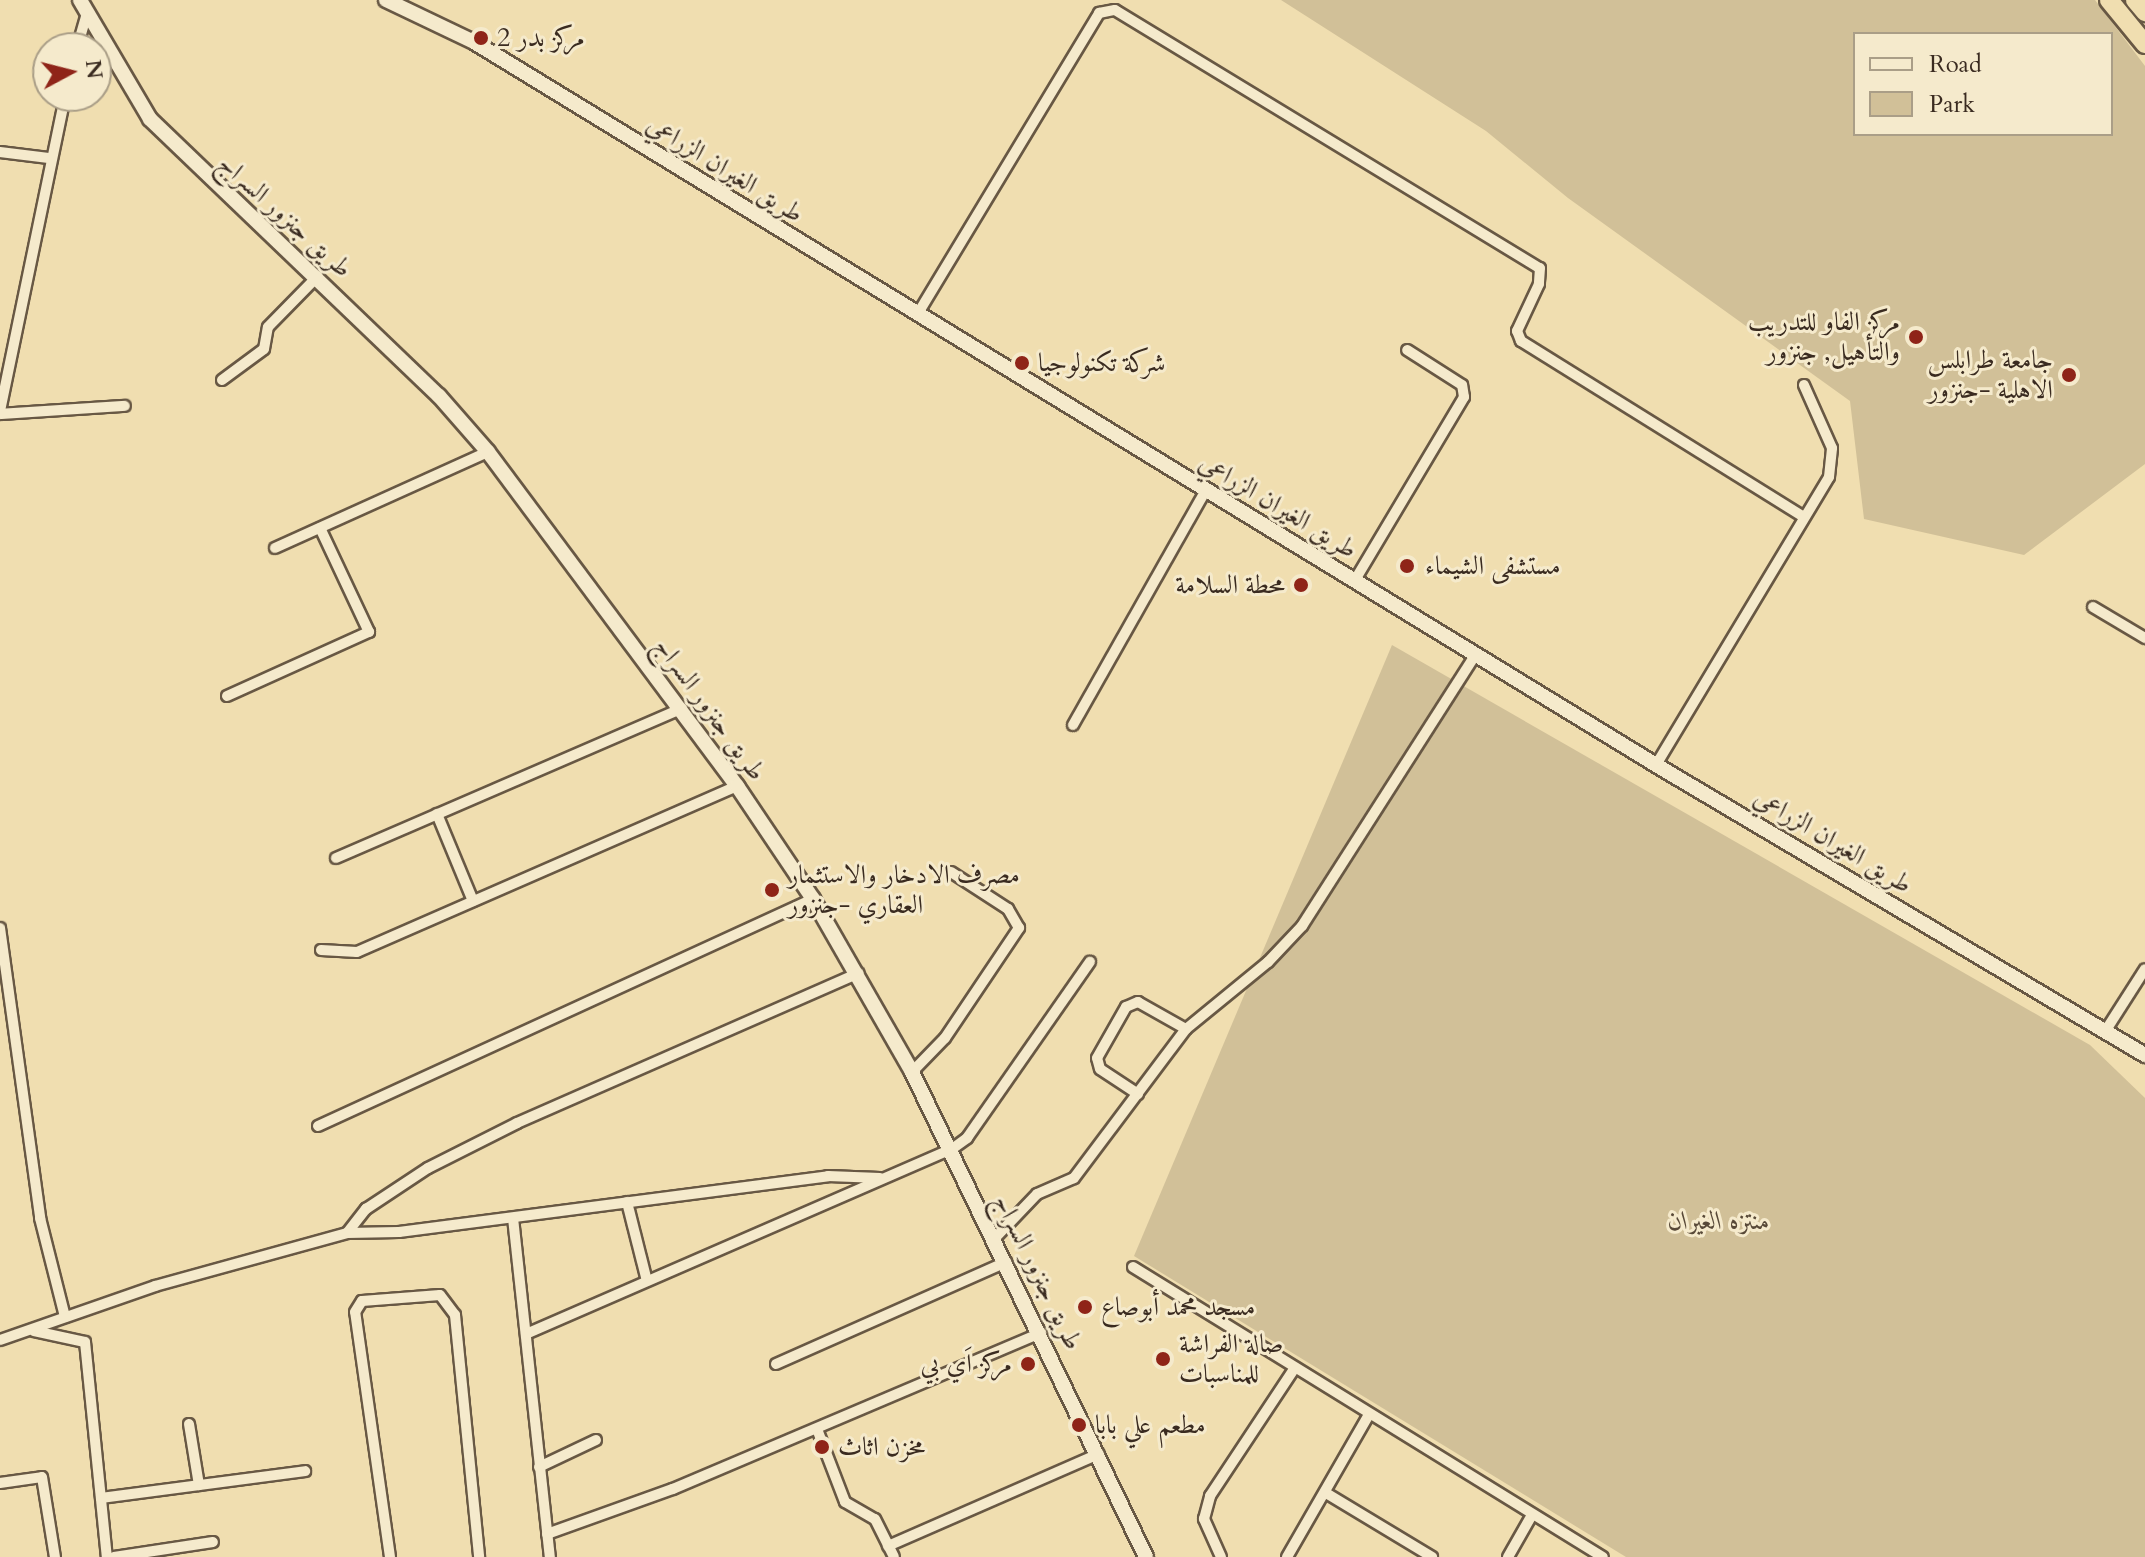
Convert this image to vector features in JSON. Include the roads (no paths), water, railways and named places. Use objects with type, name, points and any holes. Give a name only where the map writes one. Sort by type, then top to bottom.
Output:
[{"type":"highway","points":[[2109,0],[2145,44]]},
{"type":"highway","points":[[2135,0],[2145,12]]},
{"type":"street","name":"طريق الغيران الزراعي","points":[[386,0],[474,42],[1656,765],[2145,1055]]},
{"type":"street","points":[[80,32],[84,6]]},
{"type":"street","name":"طريق جنزور السراج","points":[[84,6],[150,119],[201,174],[318,276],[417,372],[488,452],[682,708],[737,786],[813,899],[912,1072],[1041,1333],[1146,1557]]},
{"type":"street","points":[[917,315],[1099,13],[1115,10],[1540,268],[1539,284],[1517,331],[1521,341],[1802,516]]},
{"type":"street","points":[[61,112],[49,158],[0,412],[125,406]]},
{"type":"street","points":[[0,152],[49,158]]},
{"type":"street","points":[[222,380],[264,349],[268,327],[318,276]]},
{"type":"street","points":[[1355,580],[1464,397],[1462,385],[1407,350]]},
{"type":"street","points":[[1656,765],[1834,462],[1804,385]]},
{"type":"street","points":[[275,548],[488,452]]},
{"type":"street","points":[[1073,725],[1206,490]]},
{"type":"street","points":[[227,696],[369,632],[320,528]]},
{"type":"street","points":[[2093,607],[2145,638]]},
{"type":"street","points":[[995,1238],[1037,1194],[1074,1178],[1186,1029],[1268,962],[1302,926],[1476,654]]},
{"type":"street","points":[[336,858],[682,708]]},
{"type":"street","points":[[321,950],[357,952],[737,786]]},
{"type":"street","points":[[437,814],[473,901]]},
{"type":"street","points":[[912,1072],[945,1038],[1019,928],[1008,909],[951,872]]},
{"type":"street","points":[[318,1126],[813,899]]},
{"type":"street","points":[[0,928],[40,1218],[65,1317]]},
{"type":"street","points":[[526,1334],[952,1149],[967,1138],[1090,962]]},
{"type":"street","points":[[2106,1030],[2145,969]]},
{"type":"street","points":[[347,1233],[366,1209],[428,1168],[517,1123],[858,973]]},
{"type":"street","points":[[1138,1094],[1100,1069],[1097,1058],[1126,1007],[1138,1002],[1186,1029]]},
{"type":"street","points":[[0,1340],[279,1249],[347,1233],[513,1218],[828,1176],[880,1178]]},
{"type":"street","points":[[627,1202],[647,1281]]},
{"type":"street","points":[[513,1218],[550,1557]]},
{"type":"street","points":[[776,1364],[1006,1262]]},
{"type":"street","points":[[1133,1267],[1368,1416],[1603,1557]]},
{"type":"street","points":[[390,1557],[355,1312],[362,1301],[440,1295],[455,1315],[479,1557]]},
{"type":"street","points":[[29,1330],[85,1341],[107,1557]]},
{"type":"street","points":[[547,1534],[817,1429],[1041,1333]]},
{"type":"street","points":[[1221,1557],[1204,1519],[1210,1496],[1294,1369]]},
{"type":"street","points":[[1287,1557],[1368,1416]]},
{"type":"street","points":[[189,1424],[199,1485]]},
{"type":"street","points":[[817,1429],[845,1502],[868,1511],[894,1557]]},
{"type":"street","points":[[539,1467],[596,1440]]},
{"type":"street","points":[[888,1546],[1099,1454]]},
{"type":"street","points":[[101,1498],[305,1471]]},
{"type":"street","points":[[0,1483],[42,1477],[55,1557]]},
{"type":"street","points":[[1326,1493],[1432,1557]]},
{"type":"street","points":[[1508,1557],[1532,1515]]},
{"type":"street","points":[[114,1557],[213,1542]]},
{"type":"place","name":"مركز بدر 2","points":[[481,38]]},
{"type":"place","name":"مركز الفاو للتدريب والتأهيل, جنزور","points":[[1916,337]]},
{"type":"place","name":"شركة تكنولوجيا","points":[[1022,363]]},
{"type":"place","name":"جامعة طرابلس الاهلية -جنزور","points":[[2069,375]]},
{"type":"place","name":"مستشفى الشيماء","points":[[1407,566]]},
{"type":"place","name":"محطة السلامة","points":[[1301,585]]},
{"type":"place","name":"مصرف الادخار والاستثمار العقاري -جنزور","points":[[772,890]]},
{"type":"place","name":"مسجد محمد أبوصاع","points":[[1085,1307]]},
{"type":"place","name":"صالة الفراشة للمناسبات","points":[[1163,1359]]},
{"type":"place","name":"مركز اَي بي","points":[[1028,1364]]},
{"type":"place","name":"مطعم علي بابا","points":[[1079,1425]]},
{"type":"place","name":"مخزن اثاث","points":[[822,1447]]},
{"type":"park label","name":"منتزه الغيران","points":[[1719,1221]]}]
